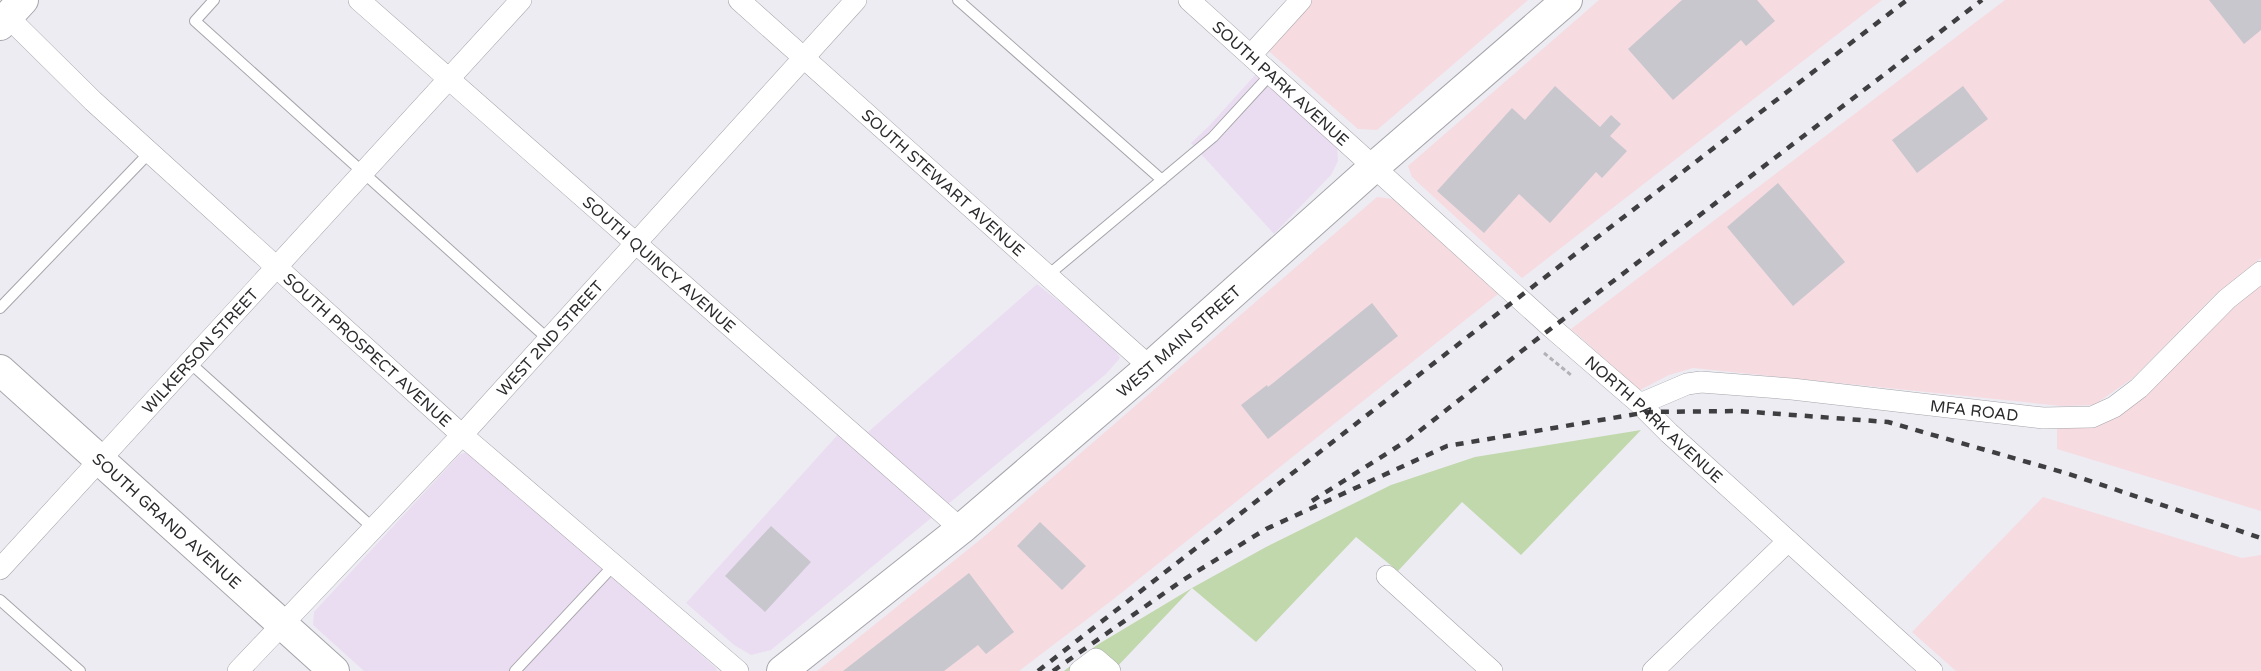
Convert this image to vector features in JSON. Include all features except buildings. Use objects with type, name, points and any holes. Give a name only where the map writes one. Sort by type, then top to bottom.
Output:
[{"type":"main road","name":"WEST MAIN STREET","points":[[782,671],[961,529],[1150,367],[1374,167],[1567,0]]},
{"type":"main road","name":"SOUTH GRAND AVENUE","points":[[0,370],[334,671]]},
{"type":"street","name":"SOUTH QUINCY AVENUE","points":[[359,0],[961,529]]},
{"type":"street","name":"WILKERSON STREET","points":[[0,568],[521,0]]},
{"type":"street","name":"SOUTH STEWART AVENUE","points":[[739,0],[1150,367]]},
{"type":"street","name":"WEST 2ND STREET","points":[[238,671],[462,435],[856,0]]},
{"type":"street","name":"SOUTH PARK AVENUE","points":[[1189,0],[1374,167]]},
{"type":"street","points":[[1251,56],[1301,0]]},
{"type":"street","name":"SOUTH PROSPECT AVENUE","points":[[11,14],[93,101],[462,435],[738,671]]},
{"type":"street","name":"NORTH PARK AVENUE","points":[[1374,167],[1640,404],[1932,671]]},
{"type":"street","name":"MFA ROAD","points":[[1640,404],[1687,384],[1701,382],[1792,389],[2043,418],[2092,417],[2114,407],[2139,388],[2227,299],[2261,272]]},
{"type":"street","points":[[1653,671],[1788,541]]},
{"type":"street","points":[[1387,576],[1492,671]]},
{"type":"street","points":[[1080,671],[1096,659],[1110,671]]},
{"type":"lane","points":[[214,0],[195,21],[548,339]]},
{"type":"lane","points":[[958,0],[1162,180]]},
{"type":"lane","points":[[1047,276],[1213,137],[1271,74]]},
{"type":"lane","points":[[0,309],[150,152]]},
{"type":"lane","points":[[189,362],[373,528]]},
{"type":"lane","points":[[515,671],[614,565]]},
{"type":"lane","points":[[0,600],[77,670]]},
{"type":"path","points":[[1544,353],[1571,375]]},
{"type":"shaded area","points":[[1309,0],[1528,0],[1377,130],[1358,129],[1265,48]]},
{"type":"shaded area","points":[[1599,0],[1882,0],[1522,278],[1412,177],[1408,166]]},
{"type":"shaded area","points":[[2005,0],[2261,0],[2261,258],[2215,295],[2133,378],[2094,405],[2062,406],[1693,368],[1669,375],[1640,390],[1571,329]]},
{"type":"shaded area","points":[[1256,74],[1337,145],[1338,161],[1331,175],[1274,234],[1191,143]]},
{"type":"shaded area","points":[[1377,197],[1393,199],[1498,294],[1111,601],[1019,671],[817,671],[986,535]]},
{"type":"shaded area","points":[[1037,284],[1110,342],[1120,358],[1106,374],[771,650],[751,655],[734,645],[686,603],[851,420],[868,432]]},
{"type":"shaded area","points":[[2261,285],[2261,511],[2057,449],[2057,426],[2092,423]]},
{"type":"shaded area","points":[[469,451],[717,671],[525,671],[521,668],[518,671],[364,671],[313,625],[314,612],[459,455]]},
{"type":"shaded area","points":[[2043,497],[2242,558],[2261,555],[2261,671],[1956,671],[1912,632]]},
{"type":"green space","points":[[1641,430],[1521,555],[1462,502],[1398,571],[1356,537],[1256,642],[1192,588],[1266,547],[1391,485],[1475,457]]},
{"type":"green space","points":[[1192,588],[1113,671],[1064,671],[1097,645]]},
{"type":"railway","points":[[1038,671],[1501,311],[1907,0]]},
{"type":"railway","points":[[1312,501],[1408,440],[1982,0]]},
{"type":"railway","points":[[1053,671],[1183,580],[1266,529],[1447,446],[1648,412],[1739,411],[1888,422],[2069,474],[2261,538]]}]
